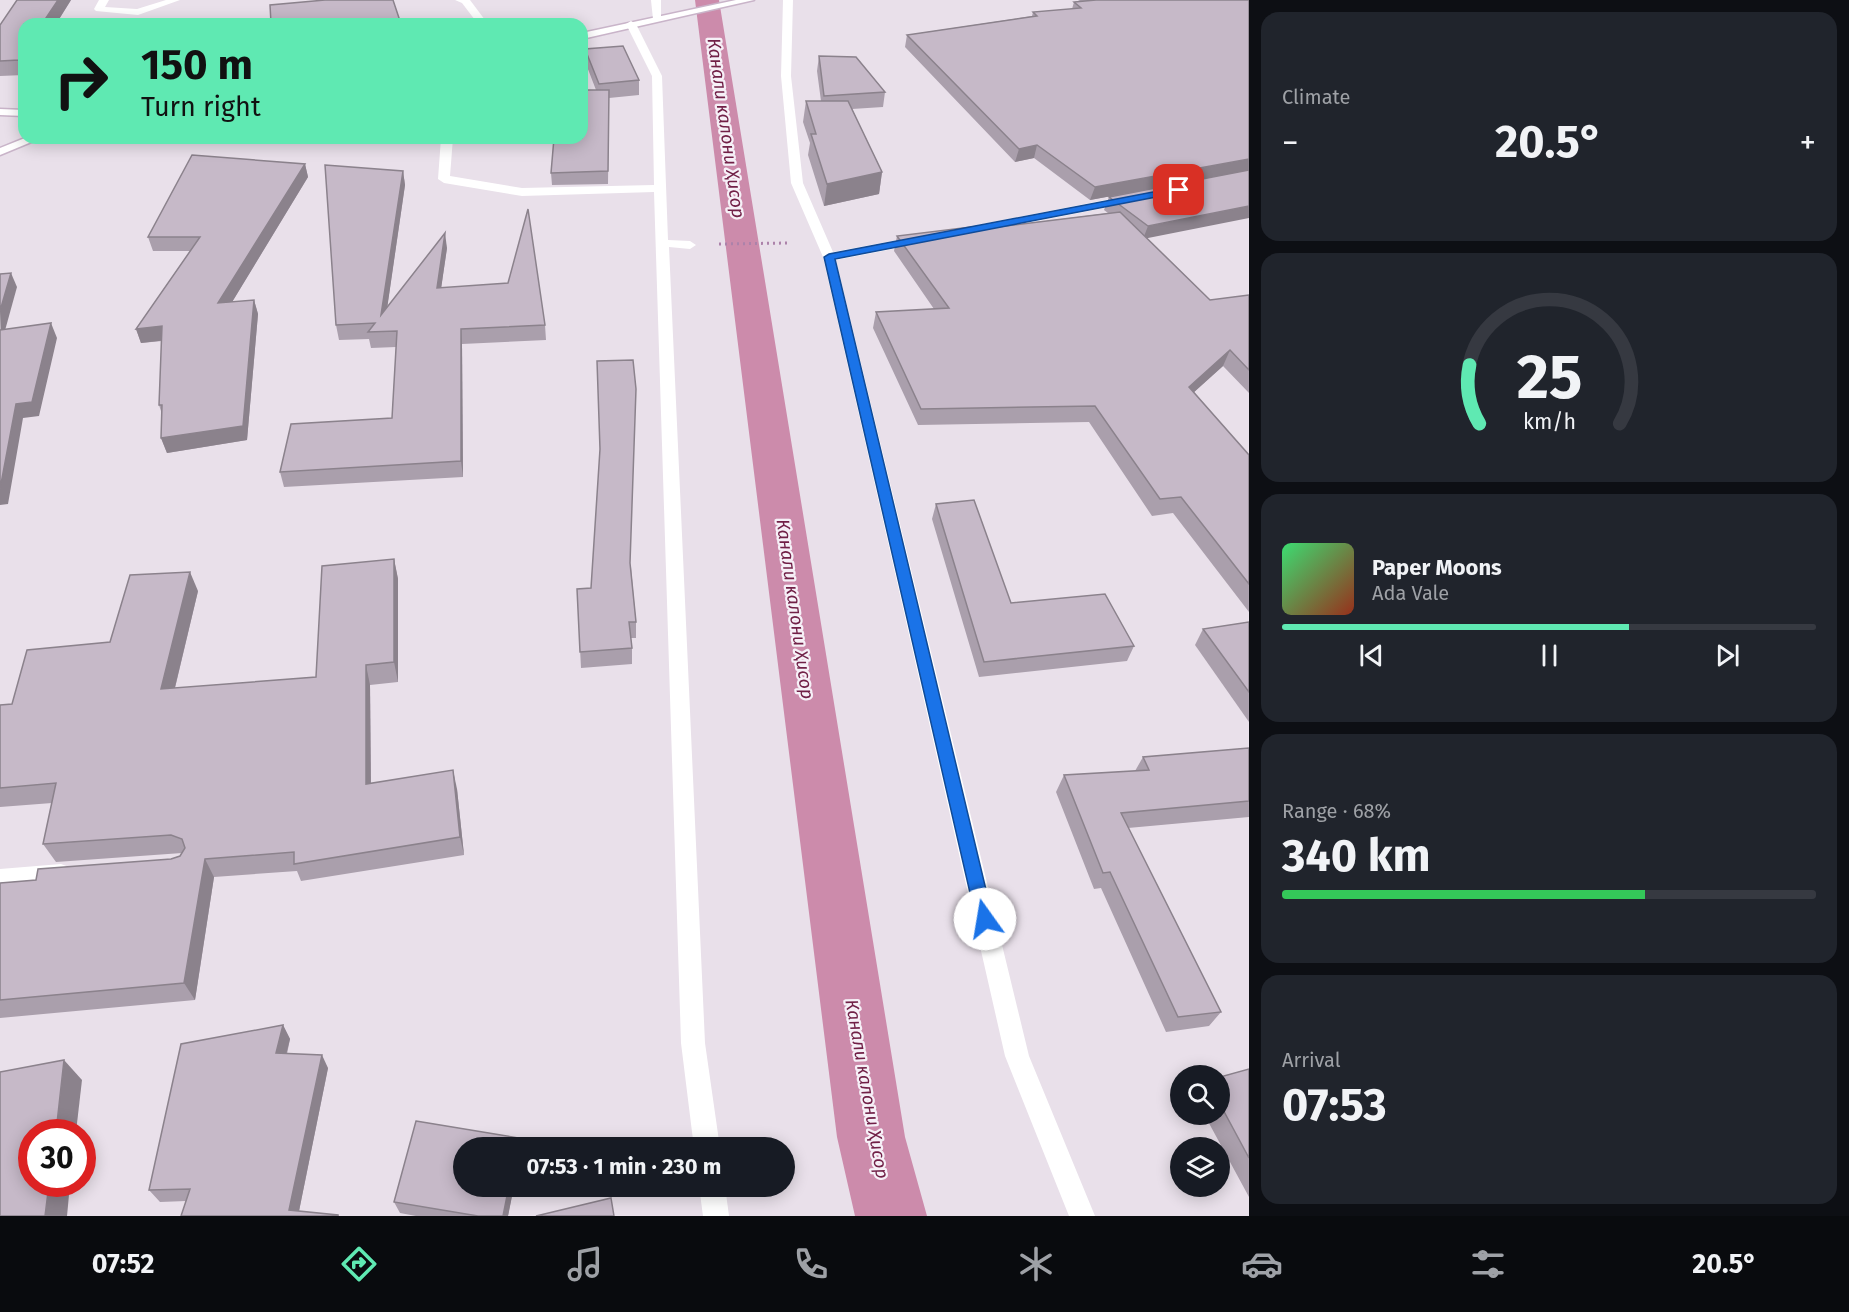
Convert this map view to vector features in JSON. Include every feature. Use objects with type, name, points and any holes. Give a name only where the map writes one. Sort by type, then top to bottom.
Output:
[{"type":"street","points":[[104,0],[99,9],[138,12],[175,0]]},
{"type":"street","points":[[460,0],[465,0],[478,18]]},
{"type":"street","points":[[656,0],[660,18]]},
{"type":"street","points":[[588,35],[749,0]]},
{"type":"street","points":[[788,0],[786,76],[797,183],[829,257],[1017,1056],[1082,1216]]},
{"type":"street","points":[[631,24],[657,76],[693,1043],[706,1137]]},
{"type":"street","points":[[0,112],[18,112]]},
{"type":"street","points":[[0,153],[21,144]]},
{"type":"street","points":[[447,144],[444,179],[522,192],[660,188]]},
{"type":"street","points":[[957,232],[1144,196]]},
{"type":"street","points":[[829,257],[934,237]]},
{"type":"street","points":[[662,243],[690,245]]},
{"type":"street","points":[[0,879],[79,873]]},
{"type":"street","points":[[713,1197],[716,1216]]},
{"type":"path","points":[[690,245],[781,244]]},
{"type":"building","points":[[17,0],[58,0],[46,18],[18,18],[18,60],[0,61],[0,25]]},
{"type":"building","points":[[325,0],[393,0],[399,18],[271,18],[270,5]]},
{"type":"building","points":[[1249,0],[1249,159],[1095,187],[1037,145],[1019,149],[907,35],[1037,16],[1033,12],[1081,8],[1074,2]]},
{"type":"building","points":[[623,46],[639,80],[599,84],[588,56],[588,49]]},
{"type":"building","points":[[819,56],[856,57],[885,92],[824,96]]},
{"type":"building","points":[[588,90],[609,90],[608,171],[551,173],[553,144],[588,144]]},
{"type":"building","points":[[806,101],[848,101],[882,172],[827,184],[811,134],[816,134]]},
{"type":"building","points":[[192,155],[305,164],[218,303],[254,300],[243,426],[161,438],[162,405],[159,405],[162,326],[136,329],[200,237],[148,237]]},
{"type":"building","points":[[325,165],[403,171],[381,315],[445,233],[437,288],[508,283],[528,209],[545,325],[461,329],[461,461],[280,472],[291,424],[392,418],[397,331],[368,332],[375,323],[336,325]]},
{"type":"building","points":[[1249,170],[1249,206],[1148,226],[1109,197]]},
{"type":"building","points":[[1120,212],[1210,300],[1249,295],[1249,370],[1230,350],[1189,387],[1249,455],[1249,584],[1181,497],[1160,499],[1095,406],[921,409],[876,312],[949,308],[897,236],[995,224],[998,227]]},
{"type":"building","points":[[11,273],[0,311],[0,274]]},
{"type":"building","points":[[51,323],[32,402],[16,404],[0,489],[0,330]]},
{"type":"building","points":[[633,360],[636,389],[630,563],[636,622],[629,622],[632,648],[580,652],[577,589],[591,588],[600,449],[597,361]]},
{"type":"building","points":[[974,500],[1011,603],[1105,594],[1134,646],[984,662],[936,504]]},
{"type":"building","points":[[394,559],[394,662],[366,665],[366,784],[453,770],[460,837],[294,864],[294,852],[205,859],[184,983],[0,1000],[0,883],[36,880],[38,869],[171,859],[180,856],[185,848],[182,839],[171,835],[43,844],[56,783],[0,788],[0,705],[12,704],[27,650],[110,642],[130,575],[190,572],[161,689],[316,677],[322,566]]},
{"type":"building","points":[[1249,622],[1249,692],[1203,629]]},
{"type":"building","points":[[1249,748],[1249,801],[1121,813],[1221,1012],[1178,1017],[1110,872],[1103,873],[1064,775],[1149,770],[1143,757]]},
{"type":"building","points":[[283,1025],[276,1053],[322,1055],[289,1210],[338,1216],[181,1216],[190,1189],[149,1190],[181,1044]]},
{"type":"building","points":[[64,1060],[57,1119],[18,1119],[18,1197],[47,1197],[45,1216],[0,1216],[0,1072]]},
{"type":"building","points":[[1249,1069],[1249,1158],[1230,1123],[1230,1074]]},
{"type":"building","points":[[416,1121],[513,1137],[453,1137],[453,1197],[507,1197],[503,1216],[478,1216],[394,1202]]},
{"type":"building","points":[[611,1198],[614,1216],[536,1216]]},
{"type":"waterway","name":"Канали калони Ҳисор","points":[[707,0],[871,1137],[891,1216]]},
{"type":"route","points":[[985,919],[829,257],[1179,190]]}]
